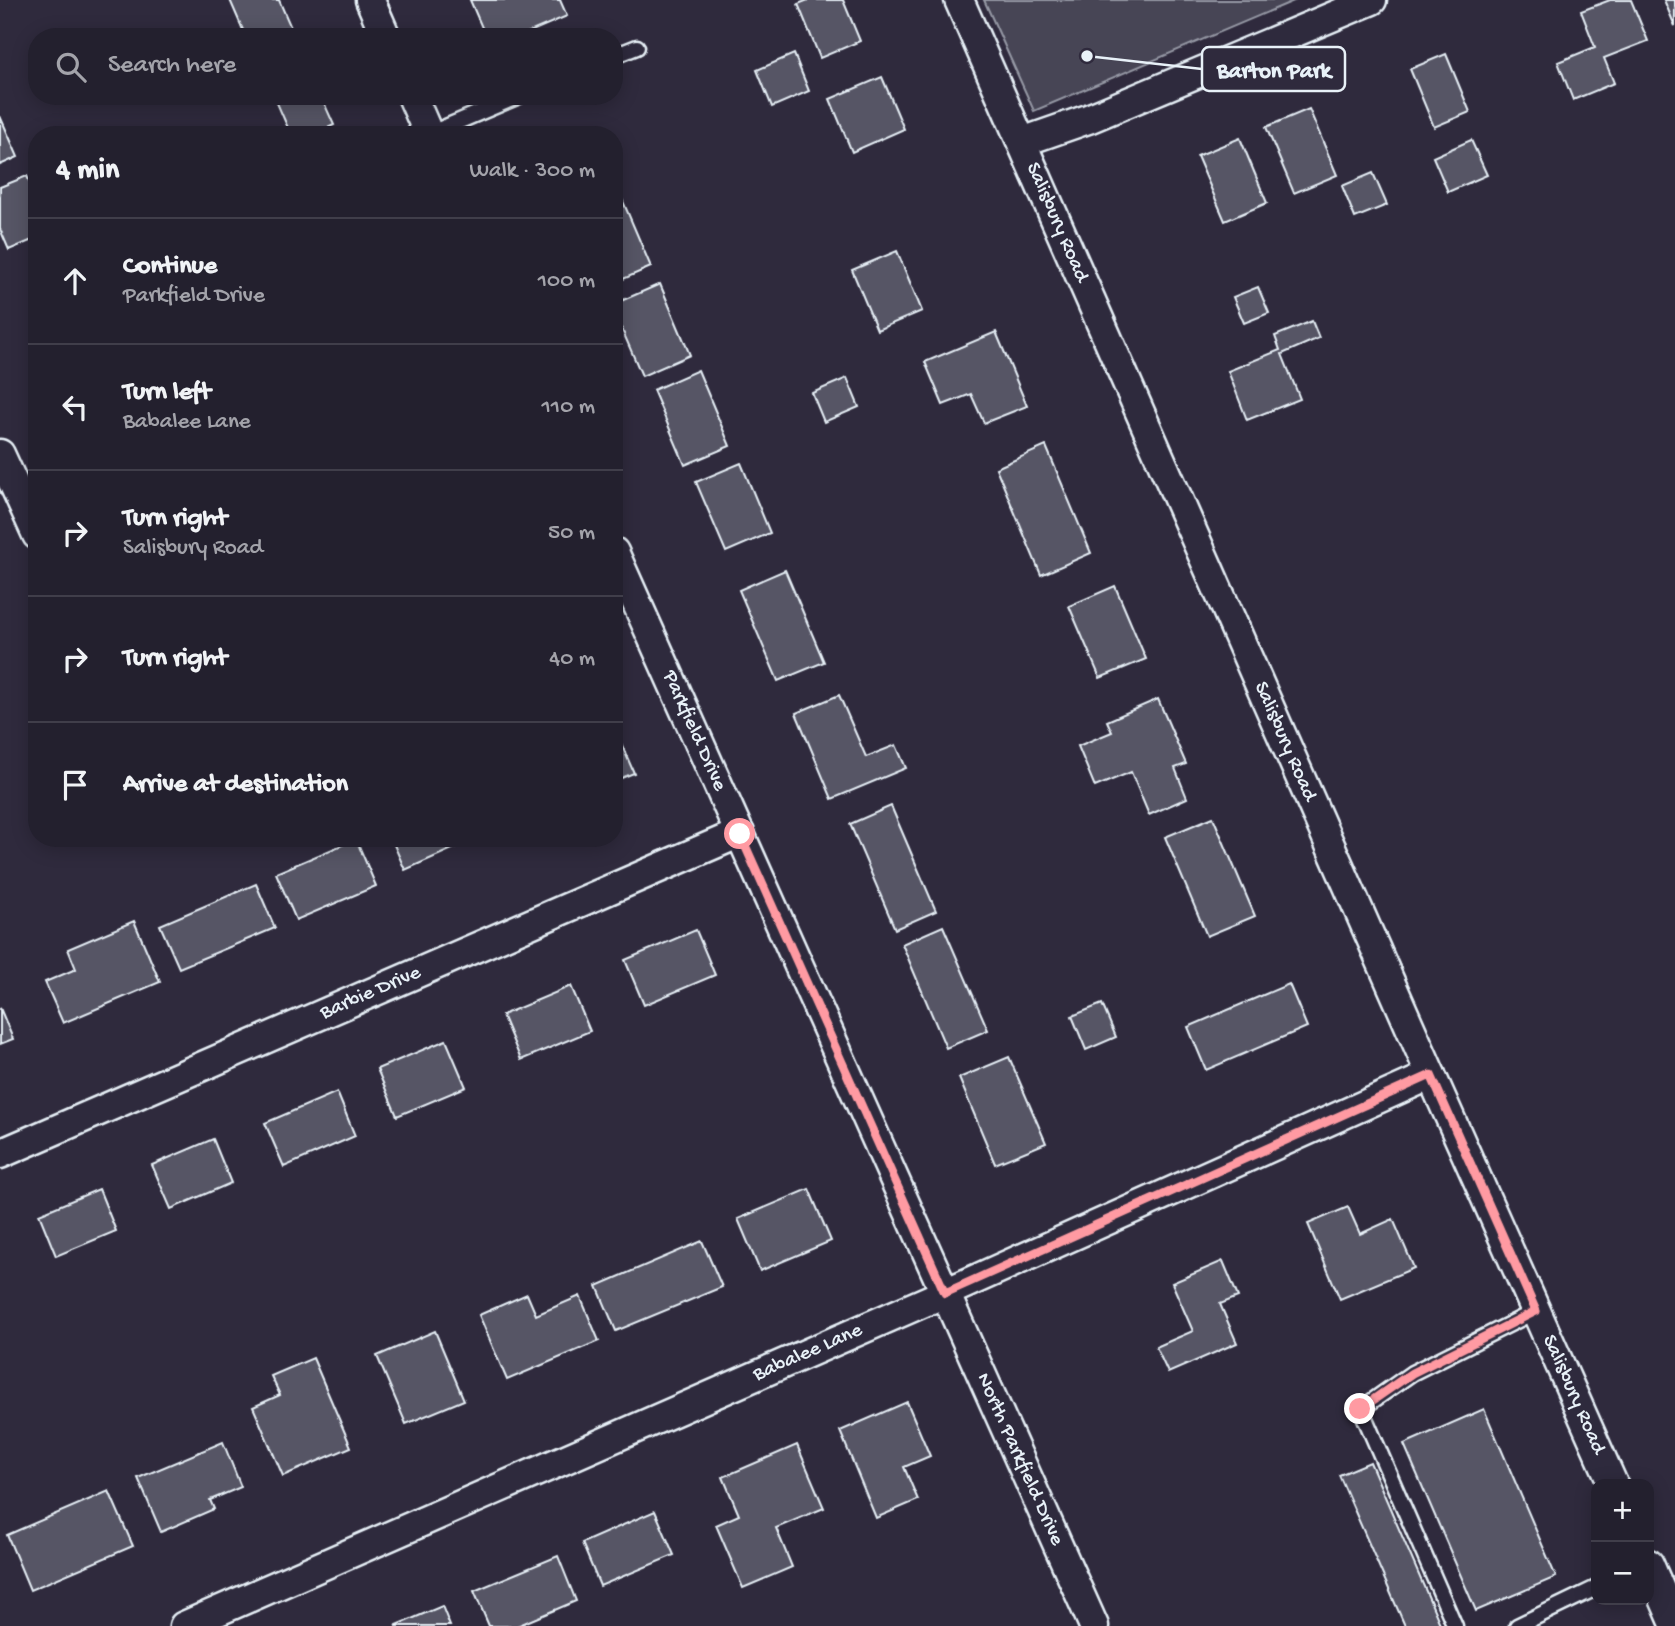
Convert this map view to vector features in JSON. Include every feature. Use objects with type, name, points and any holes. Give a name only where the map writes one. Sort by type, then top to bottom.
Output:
[{"type":"street","points":[[370,0],[382,28]]},
{"type":"street","name":"Salisbury Road","points":[[959,0],[1611,1479]]},
{"type":"street","points":[[1022,142],[1088,119],[1372,0]]},
{"type":"street","points":[[416,105],[425,126]]},
{"type":"street","points":[[0,454],[28,515]]},
{"type":"street","name":"Parkfield Drive","points":[[623,572],[945,1293]]},
{"type":"street","name":"Barbie Drive","points":[[0,1154],[740,834]]},
{"type":"street","name":"Babalee Lane","points":[[184,1626],[945,1293],[1431,1075]]},
{"type":"street","name":"North Parkfield Drive","points":[[945,1293],[1094,1626]]},
{"type":"street","points":[[1654,1575],[1675,1623]]},
{"type":"lane","points":[[623,52],[637,47]]},
{"type":"lane","points":[[448,126],[498,105]]},
{"type":"lane","points":[[1455,1626],[1360,1409],[1412,1373],[1536,1311]]},
{"type":"lane","points":[[1517,1626],[1591,1590]]},
{"type":"shaded area","points":[[984,0],[1296,0],[1034,111]]},
{"type":"building","points":[[230,0],[279,0],[291,28],[242,28]]},
{"type":"building","points":[[470,0],[560,0],[567,16],[539,28],[482,28]]},
{"type":"building","points":[[808,0],[843,0],[860,41],[820,58],[798,4]]},
{"type":"building","points":[[1610,0],[1631,0],[1648,41],[1604,58],[1614,83],[1573,100],[1558,62],[1595,47],[1581,11]]},
{"type":"building","points":[[1664,0],[1675,0],[1675,26]]},
{"type":"building","points":[[794,54],[809,91],[772,107],[757,70]]},
{"type":"building","points":[[1446,54],[1470,112],[1434,127],[1410,69]]},
{"type":"building","points":[[882,77],[904,129],[852,152],[830,99]]},
{"type":"building","points":[[278,105],[325,105],[334,125],[332,126],[287,126]]},
{"type":"building","points":[[1309,109],[1337,175],[1294,193],[1266,127]]},
{"type":"building","points":[[0,116],[18,157],[0,165]]},
{"type":"building","points":[[1240,138],[1267,203],[1225,221],[1197,156]]},
{"type":"building","points":[[1471,140],[1487,175],[1448,192],[1433,157]]},
{"type":"building","points":[[1373,173],[1387,205],[1355,218],[1342,186]]},
{"type":"building","points":[[27,176],[28,178],[28,242],[9,250],[0,229],[0,187]]},
{"type":"building","points":[[623,201],[651,267],[623,279]]},
{"type":"building","points":[[897,251],[922,311],[877,330],[852,270]]},
{"type":"building","points":[[660,284],[690,355],[642,376],[623,332],[623,300]]},
{"type":"building","points":[[1258,287],[1269,313],[1244,323],[1233,297]]},
{"type":"building","points":[[1312,321],[1319,338],[1282,354],[1300,399],[1247,420],[1228,371],[1280,350],[1275,336]]},
{"type":"building","points":[[996,332],[1027,406],[984,423],[971,394],[943,405],[925,362]]},
{"type":"building","points":[[698,370],[730,446],[685,465],[653,390]]},
{"type":"building","points":[[847,378],[859,407],[824,422],[812,393]]},
{"type":"building","points":[[1046,446],[1091,553],[1041,575],[996,468]]},
{"type":"building","points":[[741,463],[770,533],[726,552],[696,482]]},
{"type":"building","points":[[785,570],[824,662],[778,681],[739,590]]},
{"type":"building","points":[[1115,586],[1146,659],[1100,678],[1069,606]]},
{"type":"building","points":[[839,695],[866,757],[896,745],[906,768],[832,799],[796,713]]},
{"type":"building","points":[[1158,699],[1186,764],[1175,768],[1187,798],[1149,815],[1131,772],[1095,787],[1078,746],[1112,732],[1107,721]]},
{"type":"building","points":[[623,748],[634,773],[623,777]]},
{"type":"building","points":[[891,806],[936,911],[895,929],[850,824]]},
{"type":"building","points":[[1213,817],[1255,916],[1207,936],[1165,837]]},
{"type":"building","points":[[337,847],[359,847],[376,886],[296,920],[276,873]]},
{"type":"building","points":[[395,847],[457,847],[405,870]]},
{"type":"building","points":[[256,884],[275,928],[179,968],[160,925]]},
{"type":"building","points":[[134,921],[160,982],[63,1023],[45,982],[76,969],[68,949]]},
{"type":"building","points":[[943,926],[988,1030],[946,1048],[902,944]]},
{"type":"building","points":[[696,930],[715,975],[644,1005],[625,960]]},
{"type":"building","points":[[1289,984],[1307,1027],[1206,1070],[1188,1027]]},
{"type":"building","points":[[571,986],[590,1031],[521,1060],[502,1015]]},
{"type":"building","points":[[1102,1004],[1116,1037],[1086,1050],[1072,1016]]},
{"type":"building","points":[[0,1008],[13,1039],[0,1044]]},
{"type":"building","points":[[446,1040],[466,1087],[397,1116],[377,1069]]},
{"type":"building","points":[[1009,1057],[1046,1143],[995,1164],[959,1078]]},
{"type":"building","points":[[337,1092],[355,1136],[284,1167],[265,1123]]},
{"type":"building","points":[[213,1139],[231,1183],[171,1209],[152,1165]]},
{"type":"building","points":[[99,1189],[116,1231],[56,1256],[39,1214]]},
{"type":"building","points":[[809,1189],[831,1241],[760,1271],[738,1219]]},
{"type":"building","points":[[1348,1207],[1360,1234],[1393,1219],[1414,1268],[1340,1299],[1308,1224]]},
{"type":"building","points":[[702,1241],[722,1287],[616,1331],[597,1286]]},
{"type":"building","points":[[1223,1261],[1238,1297],[1220,1304],[1237,1343],[1168,1373],[1156,1347],[1193,1331],[1172,1283]]},
{"type":"building","points":[[527,1294],[536,1315],[580,1296],[599,1341],[507,1380],[479,1315]]},
{"type":"building","points":[[435,1331],[464,1400],[406,1424],[377,1356]]},
{"type":"building","points":[[313,1358],[351,1447],[283,1476],[253,1407],[280,1395],[271,1376]]},
{"type":"building","points":[[907,1402],[930,1456],[904,1467],[918,1500],[876,1518],[840,1431]]},
{"type":"building","points":[[1484,1409],[1556,1577],[1476,1611],[1404,1444]]},
{"type":"building","points":[[223,1442],[241,1487],[210,1500],[214,1509],[161,1532],[138,1478]]},
{"type":"building","points":[[797,1445],[824,1508],[776,1528],[792,1567],[743,1588],[716,1525],[739,1515],[723,1477]]},
{"type":"building","points":[[1370,1462],[1441,1626],[1405,1626],[1339,1475]]},
{"type":"building","points":[[109,1491],[133,1546],[30,1590],[7,1535]]},
{"type":"building","points":[[655,1511],[674,1555],[600,1586],[582,1543]]},
{"type":"building","points":[[558,1556],[576,1601],[517,1626],[489,1626],[474,1591]]},
{"type":"building","points":[[442,1606],[450,1626],[395,1626]]},
{"type":"place","name":"Barton Park","points":[[1087,56]]},
{"type":"route","points":[[740,834],[945,1293],[1431,1075],[1536,1311],[1412,1373],[1360,1409]]}]
